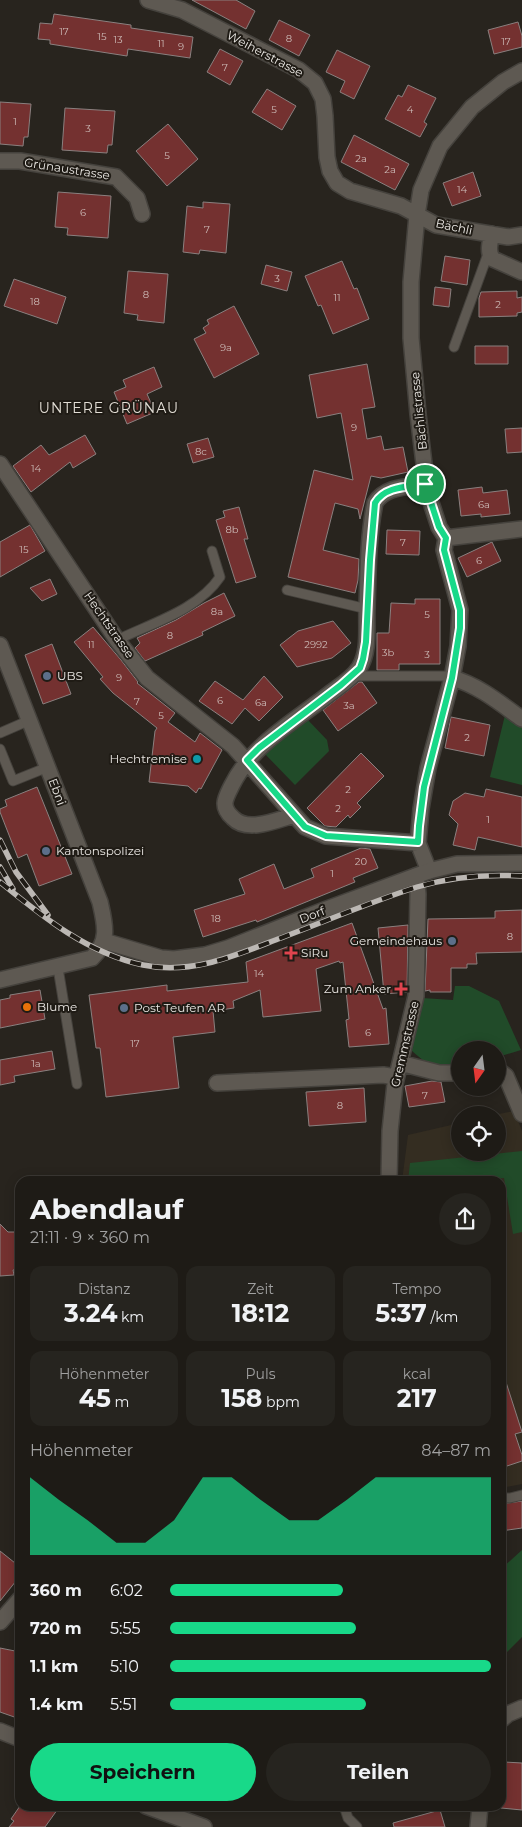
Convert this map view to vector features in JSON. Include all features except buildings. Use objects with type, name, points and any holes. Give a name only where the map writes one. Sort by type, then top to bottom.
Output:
[{"type":"street","name":"Weiherstrasse","points":[[148,0],[182,10],[299,70],[315,82],[323,99],[327,157],[330,171],[337,182],[350,191],[401,206],[417,215]]},
{"type":"street","name":"Bächlistrasse","points":[[423,874],[418,842],[424,787],[452,678],[460,628],[460,610],[444,550],[446,538],[439,527],[425,484],[411,338],[411,282],[417,215],[421,190],[440,146],[472,107],[503,82],[522,71]]},
{"type":"street","name":"Grünaustrasse","points":[[0,161],[20,161],[116,177],[137,198],[142,214]]},
{"type":"street","name":"Bächli","points":[[417,215],[436,225],[508,237],[522,235]]},
{"type":"street","points":[[492,234],[489,250],[493,259],[522,272]]},
{"type":"street","name":"Hechtstrasse","points":[[0,464],[117,640],[147,678],[233,746],[305,827],[326,836],[418,842]]},
{"type":"street","points":[[294,815],[272,821],[244,825],[236,822],[227,812],[224,804],[247,760],[259,748],[360,668],[366,642],[375,503],[378,498],[388,491],[425,484]]},
{"type":"street","points":[[446,538],[522,529]]},
{"type":"street","name":"Ebni","points":[[0,646],[100,902],[104,926],[104,941]]},
{"type":"street","points":[[452,678],[460,680],[487,694],[522,719]]},
{"type":"street","name":"Dorf","points":[[104,941],[161,958],[174,959],[205,955],[423,874],[457,864],[522,863]]},
{"type":"street","name":"Gremmstrasse","points":[[389,1176],[390,1131],[398,1070],[416,996],[418,887],[423,874]]},
{"type":"street","points":[[0,980],[58,968],[92,958],[100,951],[104,941]]},
{"type":"street","points":[[217,1083],[383,1075],[398,1070],[451,1073]]},
{"type":"street","points":[[506,1076],[522,1114]]},
{"type":"street","points":[[0,1622],[15,1605]]},
{"type":"street","points":[[506,1716],[522,1708]]},
{"type":"street","points":[[0,1731],[15,1737]]},
{"type":"street","points":[[160,1811],[204,1827]]},
{"type":"street","points":[[478,1827],[480,1811]]},
{"type":"lane","points":[[454,348],[489,250]]},
{"type":"lane","points":[[117,640],[194,604],[212,589],[220,577],[212,551]]},
{"type":"lane","points":[[287,590],[367,609]]},
{"type":"lane","points":[[352,676],[445,676],[452,678]]},
{"type":"lane","points":[[0,733],[30,720]]},
{"type":"lane","points":[[0,749],[13,781],[48,767]]},
{"type":"lane","points":[[58,968],[77,1084]]},
{"type":"lane","points":[[506,1498],[522,1495]]},
{"type":"lane","points":[[346,1811],[348,1818],[357,1827]]},
{"type":"shaded area","points":[[514,1111],[522,1131],[522,1484],[506,1487],[506,1176],[403,1176],[408,1135],[451,1125],[451,1161],[506,1161],[506,1113]]},
{"type":"green space","points":[[506,711],[522,723],[522,785],[490,777]]},
{"type":"green space","points":[[307,719],[327,740],[329,751],[295,785],[264,753]]},
{"type":"green space","points":[[455,986],[469,986],[499,1001],[521,1050],[506,1055],[506,1041],[451,1041],[451,1067],[444,1068],[428,1064],[411,1050],[422,998],[453,1000]]},
{"type":"green space","points":[[522,1151],[522,1232],[513,1234],[506,1190],[506,1176],[409,1176],[410,1163],[451,1159],[451,1161],[506,1161],[506,1153]]},
{"type":"green space","points":[[522,1550],[522,1637],[506,1653],[506,1564]]},
{"type":"railway","points":[[0,840],[16,872],[48,915]]},
{"type":"railway","points":[[0,867],[13,889]]},
{"type":"railway","points":[[0,882],[49,920],[84,943],[103,952],[143,965],[178,968],[195,966],[229,957],[417,887],[469,877],[495,875],[522,876]]},
{"type":"place","name":"UBS","points":[[47,676]]},
{"type":"place","name":"Hechtremise","points":[[197,759]]},
{"type":"place","name":"Kantonspolizei","points":[[46,851]]},
{"type":"place","name":"Gemeindehaus","points":[[452,941]]},
{"type":"place","name":"SiRu","points":[[291,953]]},
{"type":"place","name":"Zum Anker","points":[[401,989]]},
{"type":"place","name":"Blume","points":[[27,1007]]},
{"type":"place","name":"Post Teufen AR","points":[[124,1008]]},
{"type":"district","name":"UNTERE GRÜNAU","points":[[109,408]]},
{"type":"route","points":[[425,484],[432,500],[439,527],[446,538],[444,550],[460,610],[460,628],[452,678],[424,787],[418,842],[326,836],[305,827],[247,760],[259,748],[341,685],[360,668],[366,642],[375,503],[382,494],[388,491],[425,484]]}]
